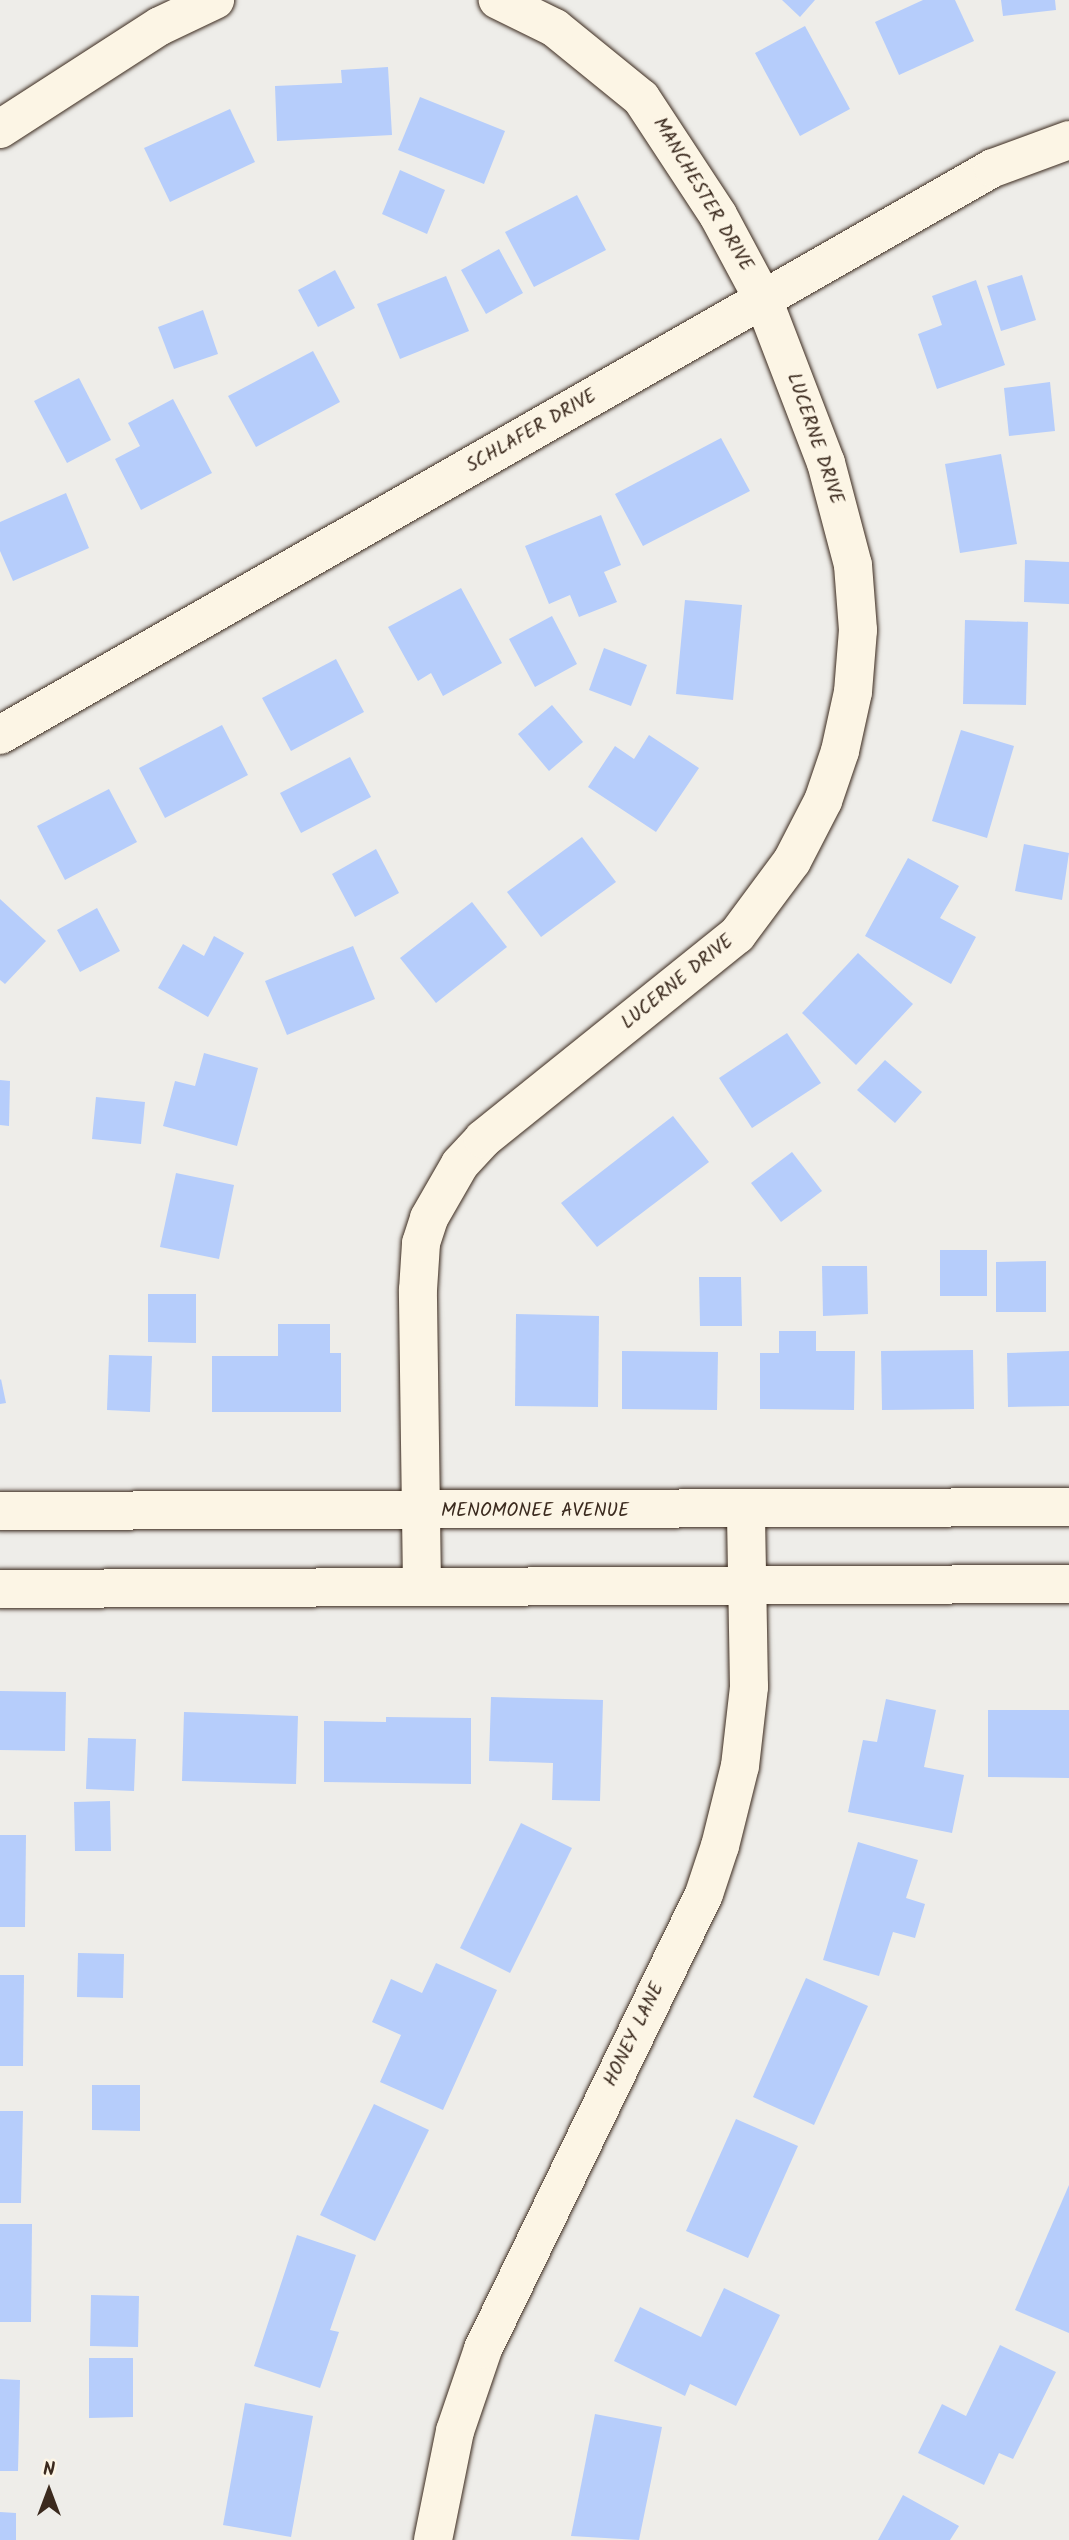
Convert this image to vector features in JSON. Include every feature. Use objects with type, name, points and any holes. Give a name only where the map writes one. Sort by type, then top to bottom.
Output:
[{"type":"street","points":[[0,129],[160,26],[215,0]]},
{"type":"street","name":"MANCHESTER DRIVE","points":[[498,0],[555,28],[641,98],[718,215],[763,299]]},
{"type":"street","name":"SCHLAFER DRIVE","points":[[0,736],[993,168],[1069,140]]},
{"type":"street","name":"LUCERNE DRIVE","points":[[422,1586],[419,1278],[421,1243],[441,1192],[483,1139],[737,935],[792,861],[823,801],[841,751],[853,692],[858,629],[853,565],[826,463],[763,299]]},
{"type":"street","name":"MENOMONEE AVENUE","points":[[0,1511],[421,1513],[1069,1507]]},
{"type":"street","name":"HONEY LANE","points":[[433,2540],[455,2431],[483,2349],[708,1882],[740,1766],[748,1687],[746,1510]]},
{"type":"street","points":[[0,1589],[748,1583],[1069,1584]]},
{"type":"building","points":[[782,0],[815,0],[800,17]]},
{"type":"building","points":[[923,0],[955,0],[974,41],[899,75],[875,22]]},
{"type":"building","points":[[1001,0],[1055,0],[1056,10],[1003,16]]},
{"type":"building","points":[[805,26],[850,109],[800,136],[755,53]]},
{"type":"building","points":[[388,67],[392,135],[277,141],[275,86],[342,83],[341,70]]},
{"type":"building","points":[[420,97],[505,131],[484,184],[398,150]]},
{"type":"building","points":[[230,109],[255,162],[170,202],[144,148]]},
{"type":"building","points":[[400,170],[445,190],[427,234],[382,214]]},
{"type":"building","points":[[577,195],[606,250],[534,287],[505,232]]},
{"type":"building","points":[[499,249],[523,293],[486,314],[461,270]]},
{"type":"building","points":[[335,270],[355,308],[318,327],[298,290]]},
{"type":"building","points":[[1022,275],[1036,320],[1001,331],[987,286]]},
{"type":"building","points":[[446,276],[469,331],[400,359],[377,304]]},
{"type":"building","points":[[976,280],[1005,365],[937,389],[918,334],[942,325],[932,296]]},
{"type":"building","points":[[203,310],[218,354],[174,369],[158,327]]},
{"type":"building","points":[[313,351],[340,402],[256,447],[228,396]]},
{"type":"building","points":[[79,378],[111,440],[67,463],[34,401]]},
{"type":"building","points":[[1050,382],[1055,431],[1009,436],[1004,388]]},
{"type":"building","points":[[173,399],[212,473],[141,510],[115,459],[140,446],[128,423]]},
{"type":"building","points":[[721,438],[750,491],[643,546],[615,494]]},
{"type":"building","points":[[1001,454],[1017,544],[960,553],[945,464]]},
{"type":"building","points":[[66,493],[89,548],[13,581],[0,551],[0,522]]},
{"type":"building","points":[[601,515],[621,565],[604,572],[617,602],[579,617],[570,595],[549,604],[525,546]]},
{"type":"building","points":[[1025,560],[1069,562],[1069,604],[1024,602]]},
{"type":"building","points":[[461,588],[502,663],[443,696],[431,673],[418,681],[388,627]]},
{"type":"building","points":[[685,600],[742,605],[733,700],[676,694]]},
{"type":"building","points":[[552,616],[577,664],[535,687],[509,639]]},
{"type":"building","points":[[965,620],[1028,622],[1026,705],[963,704]]},
{"type":"building","points":[[604,648],[647,665],[631,706],[589,690]]},
{"type":"building","points":[[336,659],[364,712],[291,751],[262,698]]},
{"type":"building","points":[[552,705],[583,742],[549,771],[518,734]]},
{"type":"building","points":[[222,725],[248,775],[165,818],[139,768]]},
{"type":"building","points":[[961,730],[1014,746],[987,838],[932,821]]},
{"type":"building","points":[[649,735],[699,768],[656,832],[588,787],[615,746],[634,759]]},
{"type":"building","points":[[350,757],[371,797],[301,833],[280,793]]},
{"type":"building","points":[[109,789],[137,842],[65,880],[37,826]]},
{"type":"building","points":[[582,837],[616,882],[541,937],[507,892]]},
{"type":"building","points":[[1024,844],[1069,853],[1062,900],[1015,891]]},
{"type":"building","points":[[376,849],[399,893],[355,917],[332,874]]},
{"type":"building","points":[[908,858],[959,886],[940,918],[976,937],[951,984],[865,936]]},
{"type":"building","points":[[0,899],[46,941],[5,984],[0,980]]},
{"type":"building","points":[[472,902],[507,947],[436,1003],[400,958]]},
{"type":"building","points":[[97,908],[120,951],[80,972],[57,930]]},
{"type":"building","points":[[214,936],[244,953],[208,1017],[158,988],[183,944],[204,956]]},
{"type":"building","points":[[353,946],[375,999],[287,1035],[265,981]]},
{"type":"building","points":[[858,953],[913,1004],[856,1065],[802,1013]]},
{"type":"building","points":[[787,1033],[821,1083],[752,1128],[719,1078]]},
{"type":"building","points":[[204,1053],[258,1068],[237,1146],[163,1126],[175,1081],[195,1086]]},
{"type":"building","points":[[885,1060],[922,1092],[895,1123],[857,1090]]},
{"type":"building","points":[[0,1080],[10,1081],[9,1126],[0,1125]]},
{"type":"building","points":[[96,1097],[145,1102],[141,1144],[92,1139]]},
{"type":"building","points":[[673,1116],[709,1162],[597,1247],[561,1203]]},
{"type":"building","points":[[792,1152],[822,1191],[781,1222],[751,1183]]},
{"type":"building","points":[[176,1173],[234,1185],[219,1259],[160,1247]]},
{"type":"building","points":[[940,1250],[987,1250],[987,1296],[940,1296]]},
{"type":"building","points":[[1046,1261],[1046,1312],[996,1312],[996,1262]]},
{"type":"building","points":[[822,1266],[867,1266],[868,1314],[823,1316]]},
{"type":"building","points":[[699,1277],[741,1277],[742,1326],[700,1326]]},
{"type":"building","points":[[148,1294],[196,1294],[196,1343],[148,1342]]},
{"type":"building","points":[[516,1314],[599,1316],[598,1407],[515,1406]]},
{"type":"building","points":[[278,1324],[330,1324],[330,1353],[341,1353],[341,1412],[212,1412],[212,1356],[278,1356]]},
{"type":"building","points":[[779,1331],[816,1331],[816,1351],[855,1351],[854,1410],[760,1409],[760,1353],[779,1353]]},
{"type":"building","points":[[973,1350],[974,1409],[882,1410],[881,1351]]},
{"type":"building","points":[[622,1351],[718,1352],[717,1410],[622,1409]]},
{"type":"building","points":[[1069,1351],[1069,1406],[1008,1407],[1007,1353]]},
{"type":"building","points":[[109,1355],[152,1356],[150,1412],[107,1410]]},
{"type":"building","points":[[0,1380],[6,1403],[0,1404]]},
{"type":"building","points":[[0,1691],[66,1692],[65,1751],[0,1750]]},
{"type":"building","points":[[491,1697],[603,1700],[600,1801],[552,1800],[553,1763],[489,1761]]},
{"type":"building","points":[[886,1699],[936,1710],[924,1767],[964,1775],[952,1833],[848,1812],[863,1740],[877,1742]]},
{"type":"building","points":[[988,1710],[1069,1710],[1069,1778],[988,1777]]},
{"type":"building","points":[[184,1712],[298,1716],[296,1784],[182,1781]]},
{"type":"building","points":[[386,1717],[471,1718],[471,1784],[324,1782],[324,1721],[386,1722]]},
{"type":"building","points":[[88,1738],[136,1739],[134,1791],[86,1789]]},
{"type":"building","points":[[110,1801],[111,1851],[75,1851],[74,1802]]},
{"type":"building","points":[[521,1823],[572,1848],[510,1973],[460,1948]]},
{"type":"building","points":[[0,1835],[26,1835],[25,1927],[0,1927]]},
{"type":"building","points":[[858,1842],[918,1860],[906,1898],[925,1904],[915,1938],[893,1932],[879,1976],[823,1960]]},
{"type":"building","points":[[78,1953],[124,1954],[123,1998],[77,1997]]},
{"type":"building","points":[[436,1963],[497,1990],[443,2110],[380,2082],[401,2035],[372,2022],[391,1979],[422,1993]]},
{"type":"building","points":[[0,1975],[24,1975],[23,2066],[0,2066]]},
{"type":"building","points":[[806,1978],[868,2006],[814,2125],[753,2097]]},
{"type":"building","points":[[92,2085],[140,2085],[140,2131],[92,2130]]},
{"type":"building","points":[[374,2104],[429,2130],[375,2241],[320,2215]]},
{"type":"building","points":[[0,2111],[23,2111],[21,2203],[0,2203]]},
{"type":"building","points":[[736,2119],[798,2146],[748,2258],[686,2231]]},
{"type":"building","points":[[1069,2185],[1069,2333],[1015,2310]]},
{"type":"building","points":[[0,2224],[32,2224],[31,2322],[0,2322]]},
{"type":"building","points":[[297,2235],[356,2255],[330,2330],[339,2332],[320,2388],[254,2366]]},
{"type":"building","points":[[724,2288],[780,2315],[736,2406],[690,2384],[685,2396],[614,2361],[640,2307],[701,2337]]},
{"type":"building","points":[[91,2295],[139,2296],[138,2347],[90,2346]]},
{"type":"building","points":[[1000,2345],[1056,2372],[1013,2459],[999,2453],[984,2485],[918,2453],[942,2404],[966,2416]]},
{"type":"building","points":[[89,2358],[133,2358],[133,2417],[89,2418]]},
{"type":"building","points":[[0,2379],[20,2380],[18,2471],[0,2471]]},
{"type":"building","points":[[245,2403],[313,2416],[291,2537],[223,2525]]},
{"type":"building","points":[[595,2414],[662,2427],[639,2540],[571,2536]]},
{"type":"building","points":[[903,2495],[959,2526],[950,2540],[878,2540]]},
{"type":"building","points":[[0,2512],[16,2513],[16,2540],[0,2540]]}]
